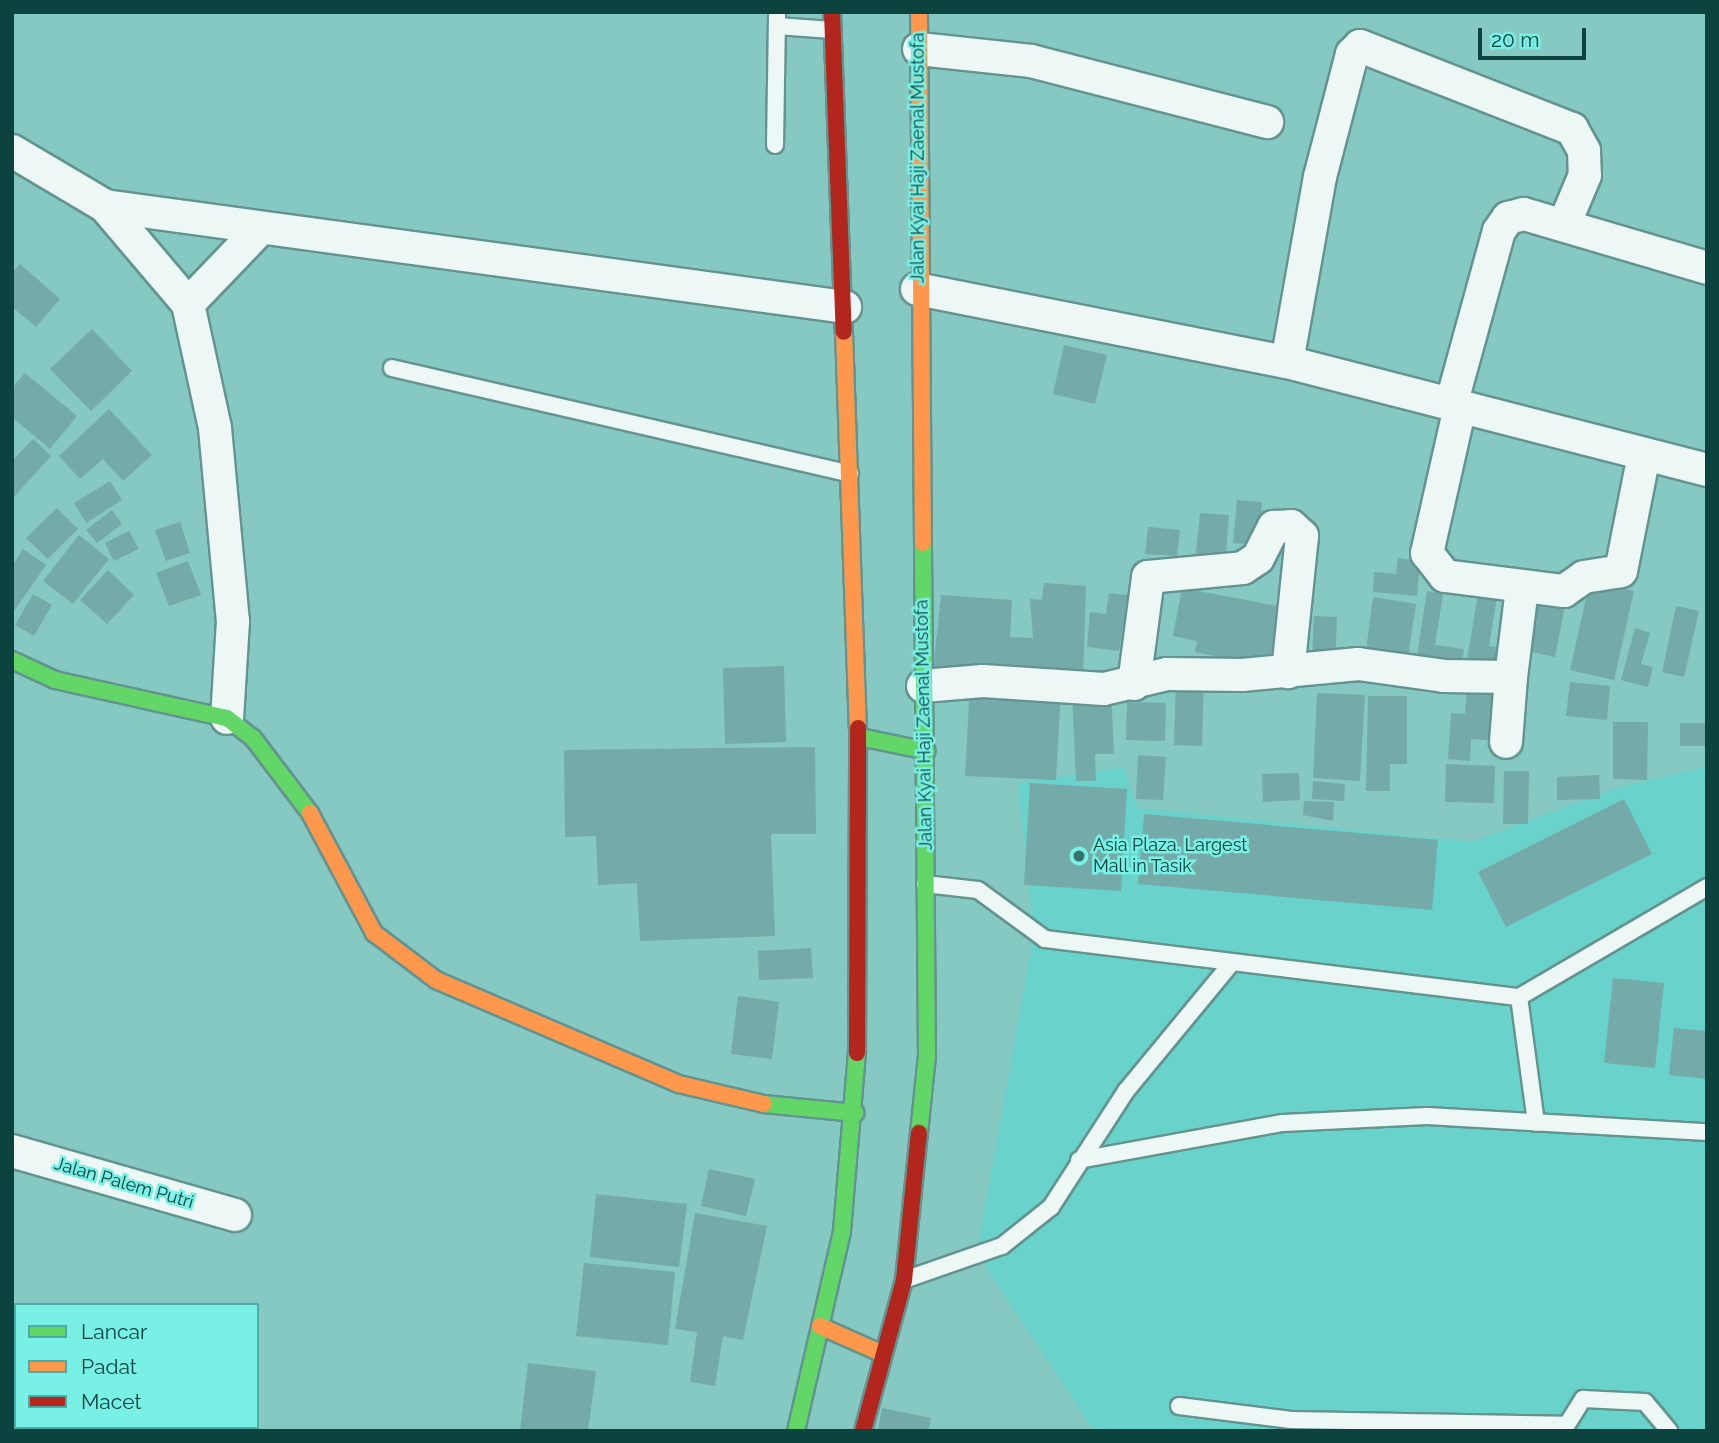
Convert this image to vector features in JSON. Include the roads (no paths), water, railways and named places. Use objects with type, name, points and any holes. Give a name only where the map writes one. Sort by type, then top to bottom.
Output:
[{"type":"main road","points":[[796,1431],[842,1231],[856,1113],[860,737],[852,475],[832,12]]},
{"type":"main road","name":"Jalan Kyai Haji Zaenal Mustofa","points":[[863,1431],[904,1280],[927,1056],[927,751],[923,686],[917,289],[919,12]]},
{"type":"main road","points":[[12,660],[55,680],[226,718],[253,738],[300,794],[374,933],[436,980],[679,1084],[773,1105],[856,1113]]},
{"type":"main road","points":[[860,737],[927,751]]},
{"type":"main road","points":[[820,1326],[883,1354]]},
{"type":"street","points":[[1287,362],[1320,177],[1352,54],[1360,46],[1572,129],[1584,150],[1585,175],[1564,225]]},
{"type":"street","points":[[919,49],[1031,61],[1267,122]]},
{"type":"street","points":[[12,151],[105,206],[188,304],[217,440],[233,621],[226,718]]},
{"type":"street","points":[[105,206],[259,230],[845,307]]},
{"type":"street","points":[[1644,455],[1621,571],[1584,577],[1564,591],[1522,589],[1445,576],[1427,553],[1455,406],[1499,231],[1508,218],[1524,214],[1707,268]]},
{"type":"street","points":[[188,304],[259,230]]},
{"type":"street","points":[[917,289],[1287,362],[1707,470]]},
{"type":"street","points":[[1134,684],[1148,577],[1243,568],[1258,558],[1274,527],[1292,526],[1302,536],[1288,672]]},
{"type":"street","points":[[1506,742],[1522,589]]},
{"type":"street","points":[[923,686],[984,681],[1104,689],[1167,674],[1288,672],[1358,664],[1444,676],[1511,677]]},
{"type":"street","name":"Jalan Palem Putri","points":[[12,1151],[235,1215]]},
{"type":"lane","points":[[775,145],[777,19],[832,30]]},
{"type":"lane","points":[[392,368],[852,475]]},
{"type":"lane","points":[[925,884],[978,890],[1045,939],[1230,965],[1519,997],[1707,887]]},
{"type":"lane","points":[[904,1280],[1002,1246],[1051,1207],[1126,1091],[1230,965]]},
{"type":"lane","points":[[1519,997],[1536,1123]]},
{"type":"lane","points":[[1079,1160],[1283,1123],[1427,1116],[1707,1132]]},
{"type":"lane","points":[[1179,1406],[1291,1420],[1563,1428],[1583,1399],[1629,1399],[1644,1402],[1669,1431]]},
{"type":"place","name":"Asia Plaza. Largest Mall in Tasik","points":[[1079,856]]}]
